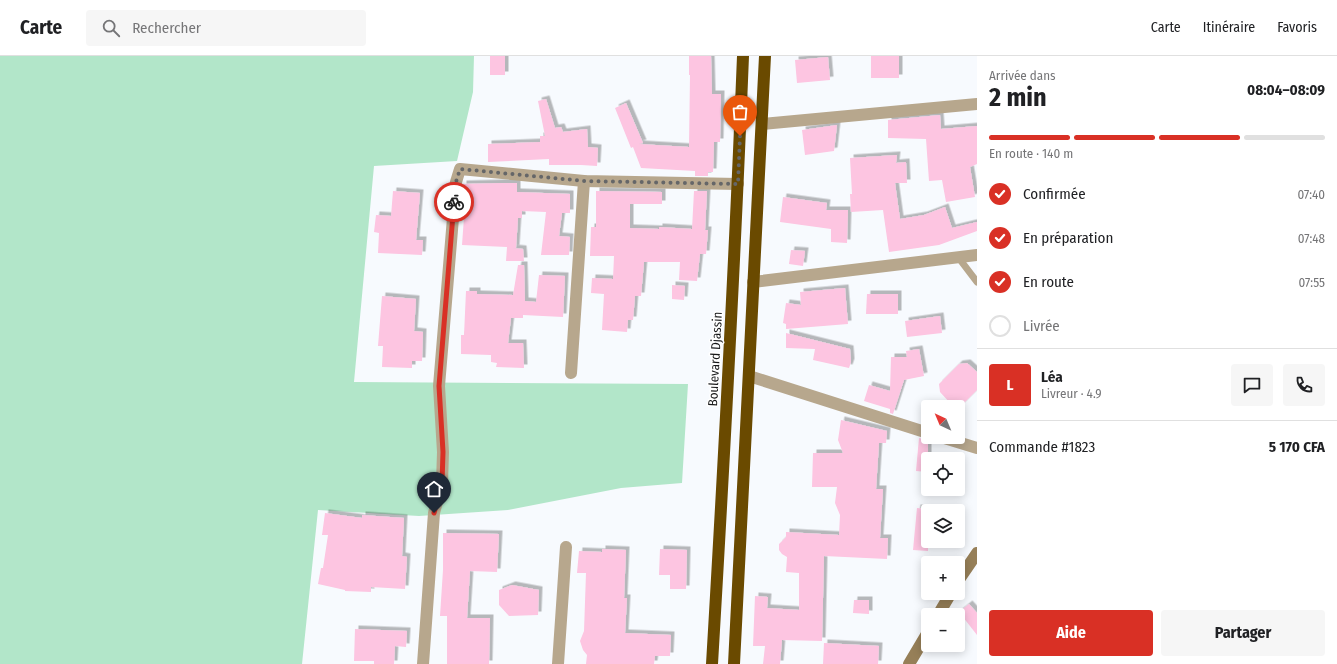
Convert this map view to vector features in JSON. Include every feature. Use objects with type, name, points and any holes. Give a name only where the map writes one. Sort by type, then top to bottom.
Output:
[{"type":"highway","name":"Boulevard Djassin","points":[[712,664],[724,471],[743,56]]},
{"type":"highway","points":[[734,664],[765,56]]},
{"type":"street","points":[[762,124],[977,104]]},
{"type":"street","points":[[423,664],[434,513],[442,483],[443,452],[439,386],[456,182],[460,169],[584,181],[738,184]]},
{"type":"street","points":[[571,374],[584,181]]},
{"type":"street","points":[[753,282],[977,255]]},
{"type":"street","points":[[749,376],[921,431]]},
{"type":"street","points":[[964,444],[977,448]]},
{"type":"street","points":[[558,664],[566,547]]},
{"type":"street","points":[[965,571],[977,552]]},
{"type":"street","points":[[909,664],[921,644]]},
{"type":"lane","points":[[958,257],[977,282]]},
{"type":"green space","points":[[0,56],[474,56],[473,92],[457,161],[374,166],[354,382],[688,384],[682,483],[621,488],[508,510],[419,516],[318,510],[302,664],[0,664]]},
{"type":"building","points":[[490,56],[505,56],[505,75],[490,75]]},
{"type":"building","points":[[689,56],[711,56],[712,94],[721,94],[720,142],[714,142],[713,172],[708,172],[708,176],[695,176],[695,171],[641,168],[633,147],[631,148],[615,108],[626,103],[643,143],[639,144],[689,147]]},
{"type":"building","points":[[871,56],[899,56],[899,78],[871,78]]},
{"type":"building","points":[[828,57],[830,80],[797,83],[795,60]]},
{"type":"building","points":[[546,99],[555,128],[561,127],[563,132],[587,129],[588,147],[598,148],[597,166],[549,165],[549,159],[488,162],[488,144],[540,142],[540,136],[545,136],[538,101]]},
{"type":"building","points":[[940,115],[941,129],[977,126],[977,164],[970,167],[975,197],[946,202],[942,180],[929,181],[926,139],[888,138],[888,120]]},
{"type":"building","points":[[837,125],[834,151],[805,155],[802,130]]},
{"type":"building","points":[[897,155],[896,163],[906,162],[907,183],[895,183],[900,219],[924,215],[945,207],[952,228],[977,222],[977,231],[939,245],[889,252],[883,210],[851,212],[850,194],[852,194],[850,158]]},
{"type":"building","points":[[517,183],[517,192],[570,194],[570,213],[562,213],[559,236],[570,237],[569,255],[541,255],[546,212],[522,211],[522,218],[518,218],[516,248],[513,248],[523,249],[524,261],[506,261],[507,247],[462,245],[464,217],[462,217],[463,184]]},
{"type":"building","points":[[393,191],[420,193],[416,240],[423,240],[422,255],[378,253],[379,233],[374,232],[376,215],[391,216]]},
{"type":"building","points":[[596,191],[662,192],[662,204],[630,204],[630,228],[659,229],[659,227],[692,229],[694,191],[707,191],[705,230],[708,230],[706,254],[700,254],[697,281],[679,280],[680,262],[644,262],[641,296],[635,296],[633,320],[628,320],[627,332],[602,330],[604,294],[591,293],[592,278],[613,279],[614,256],[590,256],[591,227],[596,227]]},
{"type":"building","points":[[783,197],[827,203],[826,210],[848,210],[847,243],[831,242],[831,229],[780,222]]},
{"type":"building","points":[[791,250],[805,251],[803,266],[789,264]]},
{"type":"building","points":[[518,265],[524,265],[525,301],[536,302],[539,275],[565,276],[563,317],[523,315],[523,318],[511,318],[508,343],[523,343],[524,368],[496,367],[497,363],[491,362],[491,355],[461,354],[461,335],[464,335],[466,291],[477,291],[477,294],[513,295]]},
{"type":"building","points":[[672,285],[685,286],[684,300],[672,299]]},
{"type":"building","points":[[845,288],[848,324],[786,329],[786,324],[783,323],[786,303],[801,305],[800,292]]},
{"type":"building","points":[[867,294],[898,294],[898,314],[866,314]]},
{"type":"building","points":[[382,296],[416,299],[414,331],[423,332],[422,361],[412,361],[412,368],[382,367],[383,346],[378,346]]},
{"type":"building","points":[[940,316],[942,333],[907,337],[905,321]]},
{"type":"building","points":[[786,333],[850,349],[851,362],[849,368],[813,360],[815,349],[786,348]]},
{"type":"building","points":[[919,349],[924,376],[904,380],[893,414],[890,413],[890,409],[864,401],[869,385],[890,391],[891,357],[907,357],[906,351]]},
{"type":"building","points":[[967,363],[977,372],[977,390],[965,402],[965,400],[947,400],[940,392],[939,384],[959,364]]},
{"type":"building","points":[[841,420],[887,431],[886,443],[879,443],[876,489],[883,489],[880,538],[888,538],[887,559],[824,556],[822,641],[782,640],[780,664],[763,664],[765,646],[753,646],[755,596],[768,597],[767,608],[799,610],[799,573],[786,572],[787,557],[779,550],[779,544],[786,537],[786,532],[839,535],[840,515],[835,503],[837,487],[812,487],[813,453],[843,453],[838,440]]},
{"type":"building","points":[[919,438],[921,438],[921,444],[928,444],[928,452],[921,452],[921,471],[916,471]]},
{"type":"building","points":[[917,508],[921,508],[921,548],[928,548],[928,551],[913,550]]},
{"type":"building","points":[[325,513],[362,518],[362,515],[404,518],[402,556],[407,557],[405,589],[371,587],[371,592],[345,591],[318,584],[321,568],[323,568],[328,535],[322,535]]},
{"type":"building","points":[[443,533],[499,534],[497,572],[470,571],[467,618],[490,618],[489,664],[447,664],[447,616],[440,616],[443,570]]},
{"type":"building","points":[[602,549],[626,550],[624,598],[627,598],[625,633],[671,635],[670,656],[655,656],[654,664],[586,664],[587,655],[583,650],[580,641],[584,631],[586,573],[577,573],[579,551],[602,552]]},
{"type":"building","points":[[660,549],[687,550],[686,589],[670,589],[670,575],[659,575]]},
{"type":"building","points":[[512,585],[539,590],[538,615],[509,616],[499,605],[499,590]]},
{"type":"building","points":[[854,600],[869,600],[869,614],[853,613]]},
{"type":"building","points":[[969,604],[977,613],[977,635],[965,620],[964,608]]},
{"type":"building","points":[[355,629],[407,631],[406,647],[395,646],[394,664],[374,664],[374,661],[354,661]]},
{"type":"building","points":[[824,643],[879,646],[878,664],[823,664]]},
{"type":"way so far","points":[[454,202],[456,182],[460,169],[584,181],[738,184],[740,136]]},
{"type":"route","points":[[434,513],[442,483],[443,452],[439,386],[454,202]]}]
